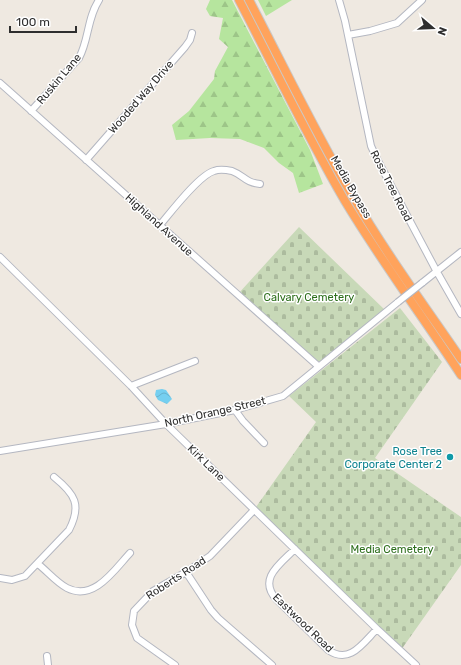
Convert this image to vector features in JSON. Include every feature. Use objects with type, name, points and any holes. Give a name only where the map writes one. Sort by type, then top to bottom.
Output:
[{"type":"highway","name":"Media Bypass","points":[[239,0],[345,201],[371,243],[461,375]]},
{"type":"highway","name":"Media Bypass","points":[[249,0],[329,154],[353,196],[379,238],[461,359]]},
{"type":"street","name":"Ruskin Lane","points":[[31,111],[79,58],[83,51],[93,10],[99,0]]},
{"type":"street","name":"Rose Tree Road","points":[[339,0],[348,35],[371,146],[436,272],[461,314]]},
{"type":"street","points":[[348,35],[370,31],[397,23],[422,0]]},
{"type":"street","name":"Wooded Way Drive","points":[[86,160],[185,47],[190,40],[192,33]]},
{"type":"street","name":"Highland Avenue","points":[[0,84],[318,366]]},
{"type":"street","points":[[160,225],[202,177],[213,171],[222,170],[232,172],[250,183],[260,184]]},
{"type":"street","name":"North Orange Street","points":[[0,452],[166,424],[235,410],[283,396],[318,366],[461,252]]},
{"type":"street","name":"Kirk Lane","points":[[0,257],[132,386],[166,424],[416,665]]},
{"type":"street","points":[[132,386],[195,361]]},
{"type":"street","points":[[235,410],[243,421],[264,443]]},
{"type":"street","points":[[0,578],[12,580],[25,576],[69,530],[76,512],[75,503],[72,495],[54,477]]},
{"type":"street","name":"Roberts Road","points":[[175,665],[137,638],[132,625],[132,616],[134,611],[139,604],[154,591],[186,572],[216,550],[254,510]]},
{"type":"street","name":"Eastwood Road","points":[[295,549],[273,572],[269,579],[269,587],[272,595],[333,654],[338,656],[351,654],[377,629]]},
{"type":"street","points":[[38,564],[66,588],[86,591],[100,585],[130,553]]},
{"type":"street","points":[[186,572],[218,618],[272,665]]},
{"type":"street","points":[[47,656],[48,665]]},
{"type":"green space","points":[[210,0],[232,0],[310,150],[323,184],[299,193],[293,173],[279,163],[264,148],[240,139],[210,138],[176,140],[172,125],[189,111],[214,79],[215,71],[228,47],[219,39],[223,18],[210,16],[206,9]]},
{"type":"green space","points":[[258,0],[292,0],[266,16]]},
{"type":"green space","name":"Calvary Cemetery","points":[[299,227],[385,310],[321,361],[314,361],[238,294]]},
{"type":"green space","name":"Media Cemetery","points":[[400,308],[442,362],[375,458],[461,517],[461,565],[401,650],[256,507],[316,422],[289,396]]},
{"type":"water","points":[[156,390],[166,390],[172,399],[167,404],[158,400],[155,395]]},
{"type":"place","name":"Rose Tree Corporate Center 2","points":[[450,457]]}]
